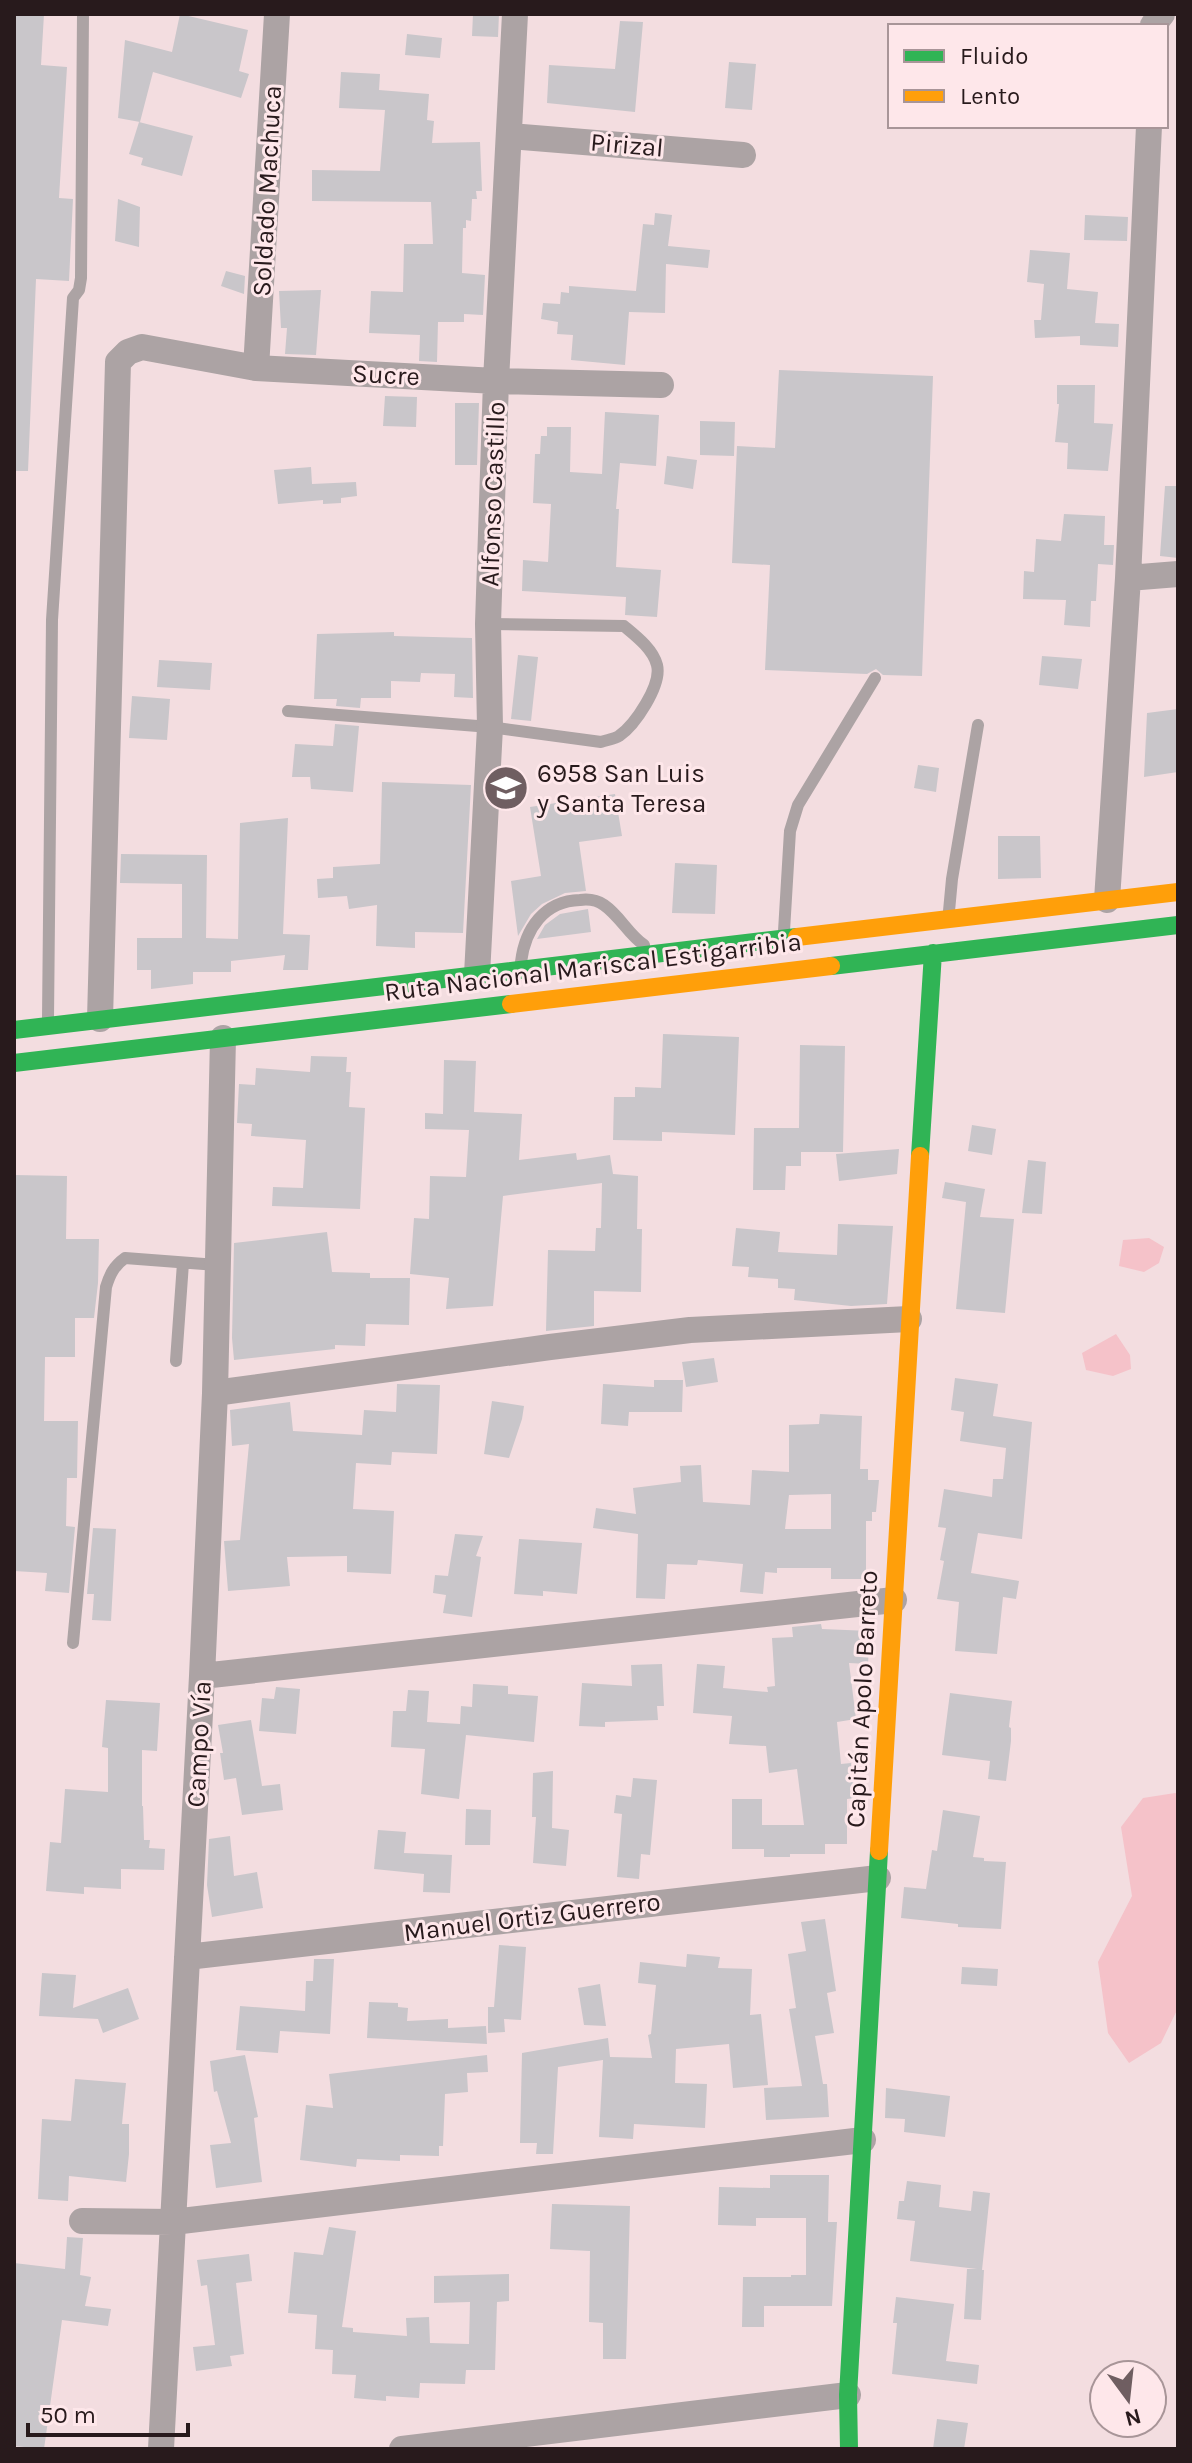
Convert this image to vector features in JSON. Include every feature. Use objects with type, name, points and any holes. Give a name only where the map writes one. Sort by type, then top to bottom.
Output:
[{"type":"main road","name":"Ruta Nacional Mariscal Estigarribia","points":[[14,1030],[1178,892]]},
{"type":"main road","name":"Ruta Nacional Mariscal Estigarribia","points":[[14,1063],[1178,925]]},
{"type":"main road","name":"Capitán Apolo Barreto","points":[[849,2449],[848,2395],[909,1319],[933,953]]},
{"type":"street","name":"Soldado Machuca","points":[[256,368],[277,14]]},
{"type":"street","name":"Alfonso Castillo","points":[[477,975],[490,727],[488,624],[496,381],[515,14]]},
{"type":"street","points":[[1107,900],[1128,578],[1149,128]]},
{"type":"street","name":"Pirizal","points":[[510,136],[743,155]]},
{"type":"street","name":"Sucre","points":[[100,1019],[118,362],[128,352],[142,347],[256,368],[496,381],[661,385]]},
{"type":"street","points":[[1128,578],[1178,574]]},
{"type":"street","name":"Campo Vía","points":[[161,2449],[215,1393],[223,1038]]},
{"type":"street","points":[[215,1393],[690,1330],[909,1319]]},
{"type":"street","points":[[202,1676],[894,1600]]},
{"type":"street","name":"Manuel Ortiz Guerrero","points":[[187,1957],[878,1878]]},
{"type":"street","points":[[82,2221],[173,2222],[863,2140]]},
{"type":"street","points":[[402,2449],[848,2395]]},
{"type":"lane","points":[[47,1026],[52,620],[73,298],[79,290],[81,278],[83,14]]},
{"type":"lane","points":[[288,711],[490,727],[601,742],[619,737],[656,686],[657,664],[642,642],[624,626],[488,624]]},
{"type":"lane","points":[[785,938],[784,907],[790,831],[798,805],[875,678]]},
{"type":"lane","points":[[949,918],[952,879],[978,725]]},
{"type":"lane","points":[[520,970],[526,938],[532,927],[550,908],[572,900],[588,899],[601,903],[632,937],[656,953]]},
{"type":"lane","points":[[73,1643],[106,1287],[116,1265],[125,1258],[217,1265]]},
{"type":"lane","points":[[176,1361],[183,1263]]},
{"type":"shaded area","points":[[1149,1238],[1164,1247],[1159,1263],[1144,1272],[1119,1266],[1123,1240]]},
{"type":"shaded area","points":[[1116,1334],[1130,1355],[1131,1369],[1113,1376],[1086,1370],[1082,1353]]},
{"type":"shaded area","points":[[1178,1794],[1178,2008],[1161,2043],[1129,2063],[1108,2033],[1098,1962],[1132,1896],[1121,1827],[1143,1798]]},
{"type":"building","points":[[14,14],[44,14],[41,65],[67,67],[59,198],[73,199],[69,281],[36,279],[28,471],[14,471]]},
{"type":"building","points":[[180,14],[248,30],[239,71],[249,74],[241,98],[153,72],[140,122],[118,118],[125,40],[172,52]]},
{"type":"building","points":[[473,14],[499,14],[498,37],[472,36]]},
{"type":"building","points":[[620,21],[643,22],[635,112],[547,103],[549,65],[615,69]]},
{"type":"building","points":[[407,34],[442,38],[440,58],[405,55]]},
{"type":"building","points":[[729,62],[756,64],[752,110],[725,108]]},
{"type":"building","points":[[341,72],[380,74],[379,90],[429,94],[427,120],[434,121],[432,143],[480,142],[482,191],[476,191],[477,199],[472,199],[471,221],[466,220],[466,228],[463,228],[462,273],[485,275],[483,315],[464,314],[464,322],[438,322],[437,362],[419,361],[420,335],[369,333],[371,291],[403,292],[404,244],[433,244],[431,202],[312,201],[312,170],[380,171],[385,110],[339,108]]},
{"type":"building","points":[[139,122],[193,136],[182,176],[141,165],[143,158],[129,154]]},
{"type":"building","points":[[118,199],[140,207],[139,247],[115,241]]},
{"type":"building","points":[[655,213],[672,215],[668,246],[710,250],[708,268],[666,264],[665,313],[629,312],[625,365],[571,360],[573,335],[557,334],[558,322],[541,319],[543,303],[560,304],[561,292],[569,293],[569,286],[636,291],[643,224],[654,225]]},
{"type":"building","points":[[1085,215],[1128,217],[1127,241],[1084,240]]},
{"type":"building","points":[[1030,250],[1070,253],[1067,289],[1098,292],[1095,323],[1119,324],[1118,347],[1080,345],[1080,336],[1035,338],[1034,320],[1041,320],[1044,284],[1027,282]]},
{"type":"building","points":[[226,271],[245,276],[244,294],[221,286]]},
{"type":"building","points":[[321,290],[316,355],[285,354],[287,328],[281,328],[279,291]]},
{"type":"building","points":[[779,370],[933,376],[922,676],[883,675],[876,669],[867,674],[765,670],[770,565],[732,563],[737,446],[775,448]]},
{"type":"building","points":[[1057,385],[1095,385],[1094,423],[1113,424],[1108,471],[1067,469],[1068,443],[1055,442],[1059,404]]},
{"type":"building","points":[[385,396],[417,397],[416,427],[383,426]]},
{"type":"building","points":[[455,403],[479,403],[477,465],[455,465]]},
{"type":"building","points":[[605,412],[659,415],[656,466],[620,463],[616,509],[619,509],[616,567],[661,570],[657,617],[625,615],[626,597],[522,591],[523,560],[548,562],[551,504],[533,503],[535,454],[540,454],[541,436],[547,436],[547,427],[571,427],[570,472],[602,474]]},
{"type":"building","points":[[700,421],[735,422],[734,456],[700,455]]},
{"type":"building","points":[[667,456],[697,460],[693,489],[664,484]]},
{"type":"building","points":[[311,467],[312,484],[356,482],[357,496],[341,498],[341,503],[323,504],[323,500],[278,504],[274,470]]},
{"type":"building","points":[[1165,486],[1178,486],[1178,558],[1160,556]]},
{"type":"building","points":[[1064,514],[1105,516],[1104,545],[1114,545],[1113,565],[1098,564],[1096,601],[1091,601],[1090,627],[1064,625],[1066,600],[1023,599],[1024,571],[1034,572],[1036,539],[1061,541]]},
{"type":"building","points":[[394,632],[394,636],[472,638],[473,698],[454,697],[455,674],[421,673],[420,682],[391,681],[391,698],[361,698],[360,708],[336,706],[337,699],[314,699],[317,634]]},
{"type":"building","points":[[518,655],[538,657],[531,721],[511,719]]},
{"type":"building","points":[[1042,656],[1082,659],[1078,689],[1039,685]]},
{"type":"building","points":[[159,660],[212,663],[210,690],[157,687]]},
{"type":"building","points":[[132,696],[170,699],[167,740],[129,738]]},
{"type":"building","points":[[1178,709],[1178,772],[1144,777],[1147,713]]},
{"type":"building","points":[[335,724],[359,726],[353,792],[311,789],[310,777],[292,777],[295,744],[333,746]]},
{"type":"building","points":[[918,765],[939,768],[936,792],[914,788]]},
{"type":"building","points":[[382,782],[471,785],[463,933],[415,932],[415,948],[376,946],[377,905],[349,909],[347,896],[318,898],[317,879],[333,878],[333,867],[380,864]]},
{"type":"building","points":[[615,794],[622,836],[579,842],[586,891],[565,893],[542,904],[531,914],[518,936],[511,881],[541,876],[530,807]]},
{"type":"building","points":[[288,818],[283,934],[310,935],[308,970],[283,970],[285,955],[231,961],[231,972],[193,972],[193,984],[151,989],[151,970],[137,970],[137,938],[182,938],[182,884],[120,883],[121,854],[207,855],[206,938],[238,939],[240,823]]},
{"type":"building","points":[[998,836],[1040,836],[1041,878],[998,879]]},
{"type":"building","points":[[675,863],[717,865],[715,914],[672,913]]},
{"type":"building","points":[[588,909],[591,932],[537,939],[545,925],[560,914]]},
{"type":"building","points":[[663,1034],[739,1037],[735,1135],[662,1132],[662,1141],[613,1140],[614,1097],[635,1097],[635,1087],[661,1088]]},
{"type":"building","points":[[800,1045],[845,1046],[843,1152],[801,1152],[801,1166],[786,1166],[785,1190],[753,1190],[754,1128],[799,1128]]},
{"type":"building","points":[[311,1056],[347,1057],[346,1072],[351,1072],[349,1107],[365,1108],[360,1209],[272,1206],[273,1187],[303,1188],[306,1140],[251,1136],[252,1124],[237,1123],[239,1084],[255,1085],[256,1068],[310,1072]]},
{"type":"building","points":[[444,1060],[476,1061],[474,1112],[522,1114],[519,1160],[576,1153],[577,1160],[610,1155],[613,1174],[638,1176],[637,1229],[642,1229],[641,1292],[594,1291],[594,1326],[546,1331],[548,1250],[595,1251],[596,1228],[601,1228],[602,1183],[503,1196],[493,1306],[446,1309],[449,1278],[410,1274],[414,1218],[429,1219],[430,1176],[466,1177],[469,1130],[425,1129],[425,1113],[443,1114]]},
{"type":"building","points":[[972,1125],[996,1129],[992,1155],[968,1151]]},
{"type":"building","points":[[899,1149],[897,1174],[839,1181],[836,1154]]},
{"type":"building","points":[[1028,1160],[1046,1162],[1042,1214],[1022,1213]]},
{"type":"building","points":[[14,1175],[67,1176],[66,1239],[99,1239],[94,1318],[75,1318],[75,1357],[45,1357],[44,1421],[78,1421],[77,1478],[67,1478],[66,1526],[75,1527],[69,1593],[45,1591],[47,1573],[14,1571]]},
{"type":"building","points":[[945,1182],[985,1189],[980,1217],[1014,1219],[1005,1313],[956,1309],[966,1202],[942,1198]]},
{"type":"building","points":[[838,1224],[893,1226],[887,1304],[851,1306],[794,1300],[795,1289],[778,1288],[778,1279],[748,1277],[749,1267],[732,1266],[736,1228],[780,1232],[778,1252],[837,1255]]},
{"type":"building","points":[[327,1232],[332,1272],[370,1273],[370,1278],[410,1278],[409,1325],[366,1324],[365,1346],[335,1345],[335,1349],[234,1360],[234,1243]]},
{"type":"building","points":[[714,1358],[718,1382],[686,1387],[682,1362]]},
{"type":"building","points":[[955,1378],[998,1384],[993,1416],[1032,1422],[1022,1539],[978,1533],[971,1573],[1019,1581],[1016,1599],[1003,1597],[997,1654],[955,1651],[959,1602],[937,1599],[944,1561],[940,1560],[946,1528],[938,1527],[944,1489],[992,1497],[993,1479],[1003,1479],[1006,1448],[960,1441],[964,1412],[951,1410]]},
{"type":"building","points":[[654,1380],[683,1380],[682,1412],[629,1412],[628,1426],[601,1424],[603,1384],[654,1387]]},
{"type":"building","points":[[397,1384],[440,1385],[437,1454],[392,1452],[391,1465],[356,1463],[353,1509],[394,1511],[391,1574],[347,1572],[347,1556],[287,1557],[290,1586],[228,1591],[224,1541],[240,1540],[249,1444],[232,1446],[230,1410],[290,1402],[293,1431],[362,1435],[364,1410],[396,1412]]},
{"type":"building","points":[[492,1401],[524,1406],[509,1458],[484,1454]]},
{"type":"building","points":[[820,1414],[862,1416],[860,1469],[868,1469],[868,1480],[879,1480],[876,1512],[872,1512],[872,1521],[866,1521],[866,1579],[831,1579],[831,1568],[777,1568],[777,1573],[765,1572],[763,1594],[740,1592],[743,1564],[698,1560],[697,1565],[667,1564],[665,1599],[636,1598],[638,1534],[593,1528],[596,1508],[636,1514],[633,1488],[681,1482],[680,1466],[701,1465],[703,1502],[750,1505],[752,1470],[789,1472],[789,1425],[819,1424]],"holes":[[[831,1494],[831,1529],[785,1529],[789,1495]]]},
{"type":"building","points":[[93,1528],[116,1529],[111,1621],[92,1620],[94,1594],[87,1594]]},
{"type":"building","points":[[455,1534],[483,1536],[476,1556],[481,1557],[472,1617],[443,1613],[446,1595],[433,1593],[435,1575],[448,1576]]},
{"type":"building","points":[[519,1539],[582,1543],[577,1594],[543,1591],[543,1596],[514,1594]]},
{"type":"building","points":[[821,1624],[822,1629],[870,1631],[868,1664],[849,1663],[856,1719],[837,1722],[841,1764],[851,1763],[855,1798],[847,1799],[847,1844],[825,1844],[825,1854],[790,1854],[790,1857],[764,1857],[764,1849],[732,1849],[732,1799],[762,1799],[762,1825],[804,1825],[797,1769],[769,1773],[766,1746],[729,1744],[732,1716],[693,1713],[697,1664],[725,1666],[723,1688],[768,1692],[767,1687],[775,1686],[772,1638],[793,1637],[792,1627]]},
{"type":"building","points":[[662,1664],[664,1706],[657,1706],[658,1720],[605,1722],[605,1727],[579,1726],[582,1683],[632,1686],[631,1665]]},
{"type":"building","points":[[473,1684],[508,1686],[508,1694],[538,1696],[534,1742],[466,1735],[459,1799],[421,1794],[425,1749],[391,1747],[393,1711],[406,1711],[408,1690],[429,1691],[427,1722],[460,1724],[461,1706],[472,1707]]},
{"type":"building","points":[[276,1687],[300,1689],[296,1734],[259,1731],[262,1698],[274,1699]]},
{"type":"building","points":[[950,1693],[1012,1701],[1006,1781],[988,1779],[990,1761],[942,1755]]},
{"type":"building","points":[[106,1700],[160,1703],[157,1751],[142,1750],[142,1806],[144,1840],[150,1840],[149,1848],[165,1849],[164,1870],[121,1869],[121,1889],[84,1887],[84,1894],[46,1891],[50,1842],[61,1843],[65,1789],[108,1792],[108,1748],[102,1747]]},
{"type":"building","points":[[251,1720],[262,1786],[280,1784],[283,1810],[242,1815],[236,1778],[224,1780],[218,1725]]},
{"type":"building","points":[[553,1771],[552,1828],[569,1830],[566,1866],[533,1863],[536,1817],[532,1817],[533,1773]]},
{"type":"building","points":[[633,1778],[657,1780],[650,1855],[641,1854],[639,1879],[617,1877],[622,1814],[614,1813],[616,1795],[631,1797]]},
{"type":"building","points":[[466,1809],[491,1810],[490,1845],[465,1845]]},
{"type":"building","points":[[943,1810],[980,1816],[973,1857],[1006,1862],[1001,1929],[958,1927],[958,1924],[901,1918],[904,1887],[926,1889],[932,1850],[937,1851]]},
{"type":"building","points":[[378,1830],[406,1832],[404,1853],[452,1855],[450,1893],[423,1892],[424,1874],[374,1869]]},
{"type":"building","points":[[230,1836],[234,1876],[257,1872],[263,1908],[212,1917],[207,1885],[209,1839]]},
{"type":"building","points":[[825,1919],[836,1991],[827,1993],[834,2033],[815,2036],[823,2084],[827,2084],[829,2117],[766,2120],[764,2088],[802,2086],[789,2009],[796,2008],[788,1954],[806,1951],[801,1922]]},
{"type":"building","points":[[499,1945],[526,1947],[521,2020],[504,2019],[505,2032],[488,2033],[488,2007],[494,2007]]},
{"type":"building","points":[[687,1954],[720,1957],[718,1968],[752,1969],[750,2015],[761,2014],[768,2085],[733,2088],[729,2044],[676,2049],[675,2083],[707,2084],[705,2128],[634,2124],[633,2139],[599,2137],[603,2060],[558,2067],[553,2154],[536,2154],[537,2143],[520,2143],[522,2053],[608,2038],[610,2057],[652,2058],[648,2035],[651,2034],[656,1985],[638,1983],[640,1962],[686,1967]]},
{"type":"building","points":[[314,1959],[334,1959],[330,2034],[280,2031],[278,2053],[236,2050],[240,2006],[305,2011],[306,1981],[313,1981]]},
{"type":"building","points":[[962,1967],[998,1969],[997,1986],[961,1984]]},
{"type":"building","points":[[42,1973],[76,1975],[73,2008],[128,1988],[139,2019],[103,2033],[98,2019],[39,2016]]},
{"type":"building","points":[[600,1984],[606,2026],[584,2025],[578,1988]]},
{"type":"building","points":[[369,2002],[398,2003],[398,2007],[408,2008],[407,2021],[448,2019],[448,2028],[486,2026],[487,2044],[367,2038]]},
{"type":"building","points":[[245,2055],[258,2117],[254,2118],[262,2182],[216,2188],[210,2145],[231,2143],[217,2091],[214,2092],[210,2061]]},
{"type":"building","points":[[487,2055],[488,2072],[467,2073],[468,2092],[445,2094],[443,2146],[439,2146],[439,2156],[400,2155],[400,2161],[357,2159],[356,2167],[300,2160],[306,2105],[333,2108],[329,2074]]},
{"type":"building","points":[[75,2079],[126,2083],[122,2124],[129,2124],[126,2182],[69,2176],[68,2201],[38,2199],[42,2119],[71,2121]]},
{"type":"building","points":[[886,2088],[950,2096],[945,2137],[904,2132],[905,2119],[885,2118]]},
{"type":"building","points":[[770,2175],[829,2175],[828,2222],[837,2222],[832,2306],[764,2306],[764,2327],[742,2327],[743,2277],[806,2275],[806,2218],[756,2218],[756,2226],[718,2225],[719,2187],[770,2188]]},
{"type":"building","points":[[907,2181],[941,2185],[939,2207],[971,2211],[973,2191],[990,2193],[982,2270],[981,2320],[964,2319],[967,2269],[977,2269],[910,2261],[915,2221],[897,2219],[899,2201],[904,2201]]},
{"type":"building","points":[[552,2204],[630,2206],[626,2359],[603,2359],[603,2323],[589,2322],[590,2251],[550,2249]]},
{"type":"building","points":[[329,2227],[356,2231],[342,2327],[353,2328],[353,2332],[407,2336],[406,2318],[429,2317],[430,2343],[469,2344],[470,2302],[434,2303],[434,2276],[509,2274],[509,2301],[497,2302],[495,2370],[466,2370],[465,2384],[420,2383],[419,2398],[386,2396],[386,2401],[354,2398],[356,2375],[332,2374],[333,2350],[315,2349],[317,2315],[288,2313],[294,2252],[323,2255]]},
{"type":"building","points":[[67,2237],[83,2238],[80,2275],[91,2277],[85,2306],[111,2309],[108,2326],[62,2320],[44,2449],[14,2446],[14,2263],[65,2269]]},
{"type":"building","points":[[249,2254],[252,2281],[236,2283],[244,2354],[230,2356],[232,2366],[196,2371],[193,2347],[215,2345],[207,2285],[201,2286],[197,2260]]},
{"type":"building","points":[[896,2297],[954,2304],[946,2361],[979,2365],[977,2384],[892,2374]]},
{"type":"building","points":[[937,2419],[968,2423],[964,2449],[933,2449]]},
{"type":"traffic: fast","points":[[831,966],[1178,925]]},
{"type":"traffic: fast","points":[[14,1030],[797,937]]},
{"type":"traffic: fast","points":[[920,1156],[933,953]]},
{"type":"traffic: fast","points":[[14,1063],[511,1004]]},
{"type":"traffic: fast","points":[[849,2449],[848,2395],[879,1851]]},
{"type":"traffic: slow","points":[[797,937],[1178,892]]},
{"type":"traffic: slow","points":[[511,1004],[831,966]]},
{"type":"traffic: slow","points":[[879,1851],[920,1156]]},
{"type":"place","name":"6958 San Luis y Santa Teresa","points":[[506,788]]}]
